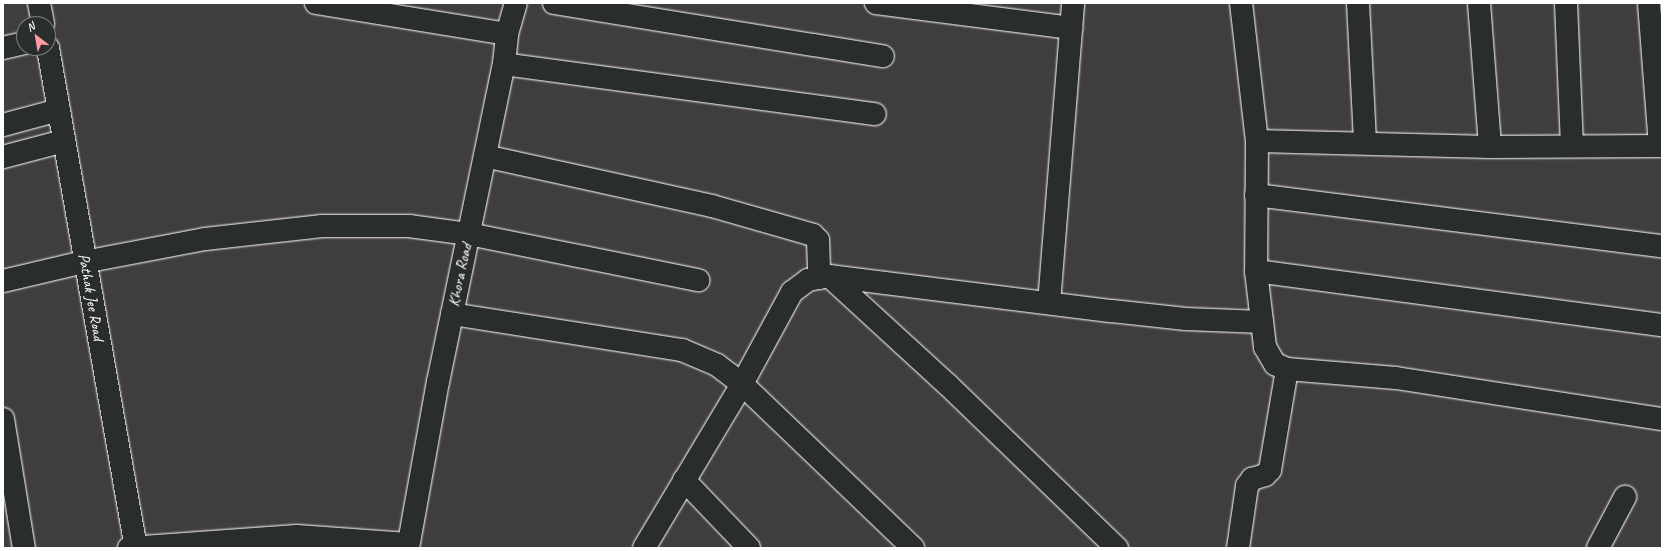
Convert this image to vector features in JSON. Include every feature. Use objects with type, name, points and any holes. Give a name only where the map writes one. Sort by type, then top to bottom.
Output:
[{"type":"street","points":[[39,3],[41,16]]},
{"type":"street","points":[[316,3],[507,34]]},
{"type":"street","name":"Khora Road","points":[[408,546],[452,314],[504,64],[507,34],[516,3]]},
{"type":"street","points":[[554,3],[883,56]]},
{"type":"street","points":[[876,3],[1071,28]]},
{"type":"street","points":[[1049,303],[1073,3]]},
{"type":"street","points":[[1241,3],[1257,141],[1256,270],[1265,347],[1275,364],[1287,369],[1396,378],[1662,419]]},
{"type":"street","points":[[1358,3],[1365,143]]},
{"type":"street","points":[[1479,3],[1490,147]]},
{"type":"street","points":[[1566,3],[1572,146]]},
{"type":"street","points":[[1257,141],[1490,147],[1661,146],[1649,3]]},
{"type":"street","points":[[3,48],[16,45]]},
{"type":"street","name":"Pathak Jee Road","points":[[49,56],[134,548]]},
{"type":"street","points":[[504,64],[875,114]]},
{"type":"street","points":[[3,125],[59,110]]},
{"type":"street","points":[[3,157],[64,141]]},
{"type":"street","points":[[485,156],[712,206],[813,234],[818,240],[824,277],[948,385],[1117,548]]},
{"type":"street","points":[[1256,195],[1662,246]]},
{"type":"street","points":[[3,281],[84,262],[205,239],[322,226],[409,226],[468,234],[698,280]]},
{"type":"street","points":[[1256,270],[1662,326]]},
{"type":"street","points":[[644,548],[742,384],[792,292],[808,280],[824,277],[1186,319],[1262,322]]},
{"type":"street","points":[[452,314],[682,350],[717,365],[742,384],[913,548]]},
{"type":"street","points":[[1238,548],[1247,486],[1252,479],[1265,475],[1270,470],[1287,369]]},
{"type":"street","points":[[3,419],[24,548]]},
{"type":"street","points":[[684,480],[749,548]]},
{"type":"street","points":[[1598,548],[1625,497]]},
{"type":"street","points":[[134,548],[297,536],[408,546]]}]
